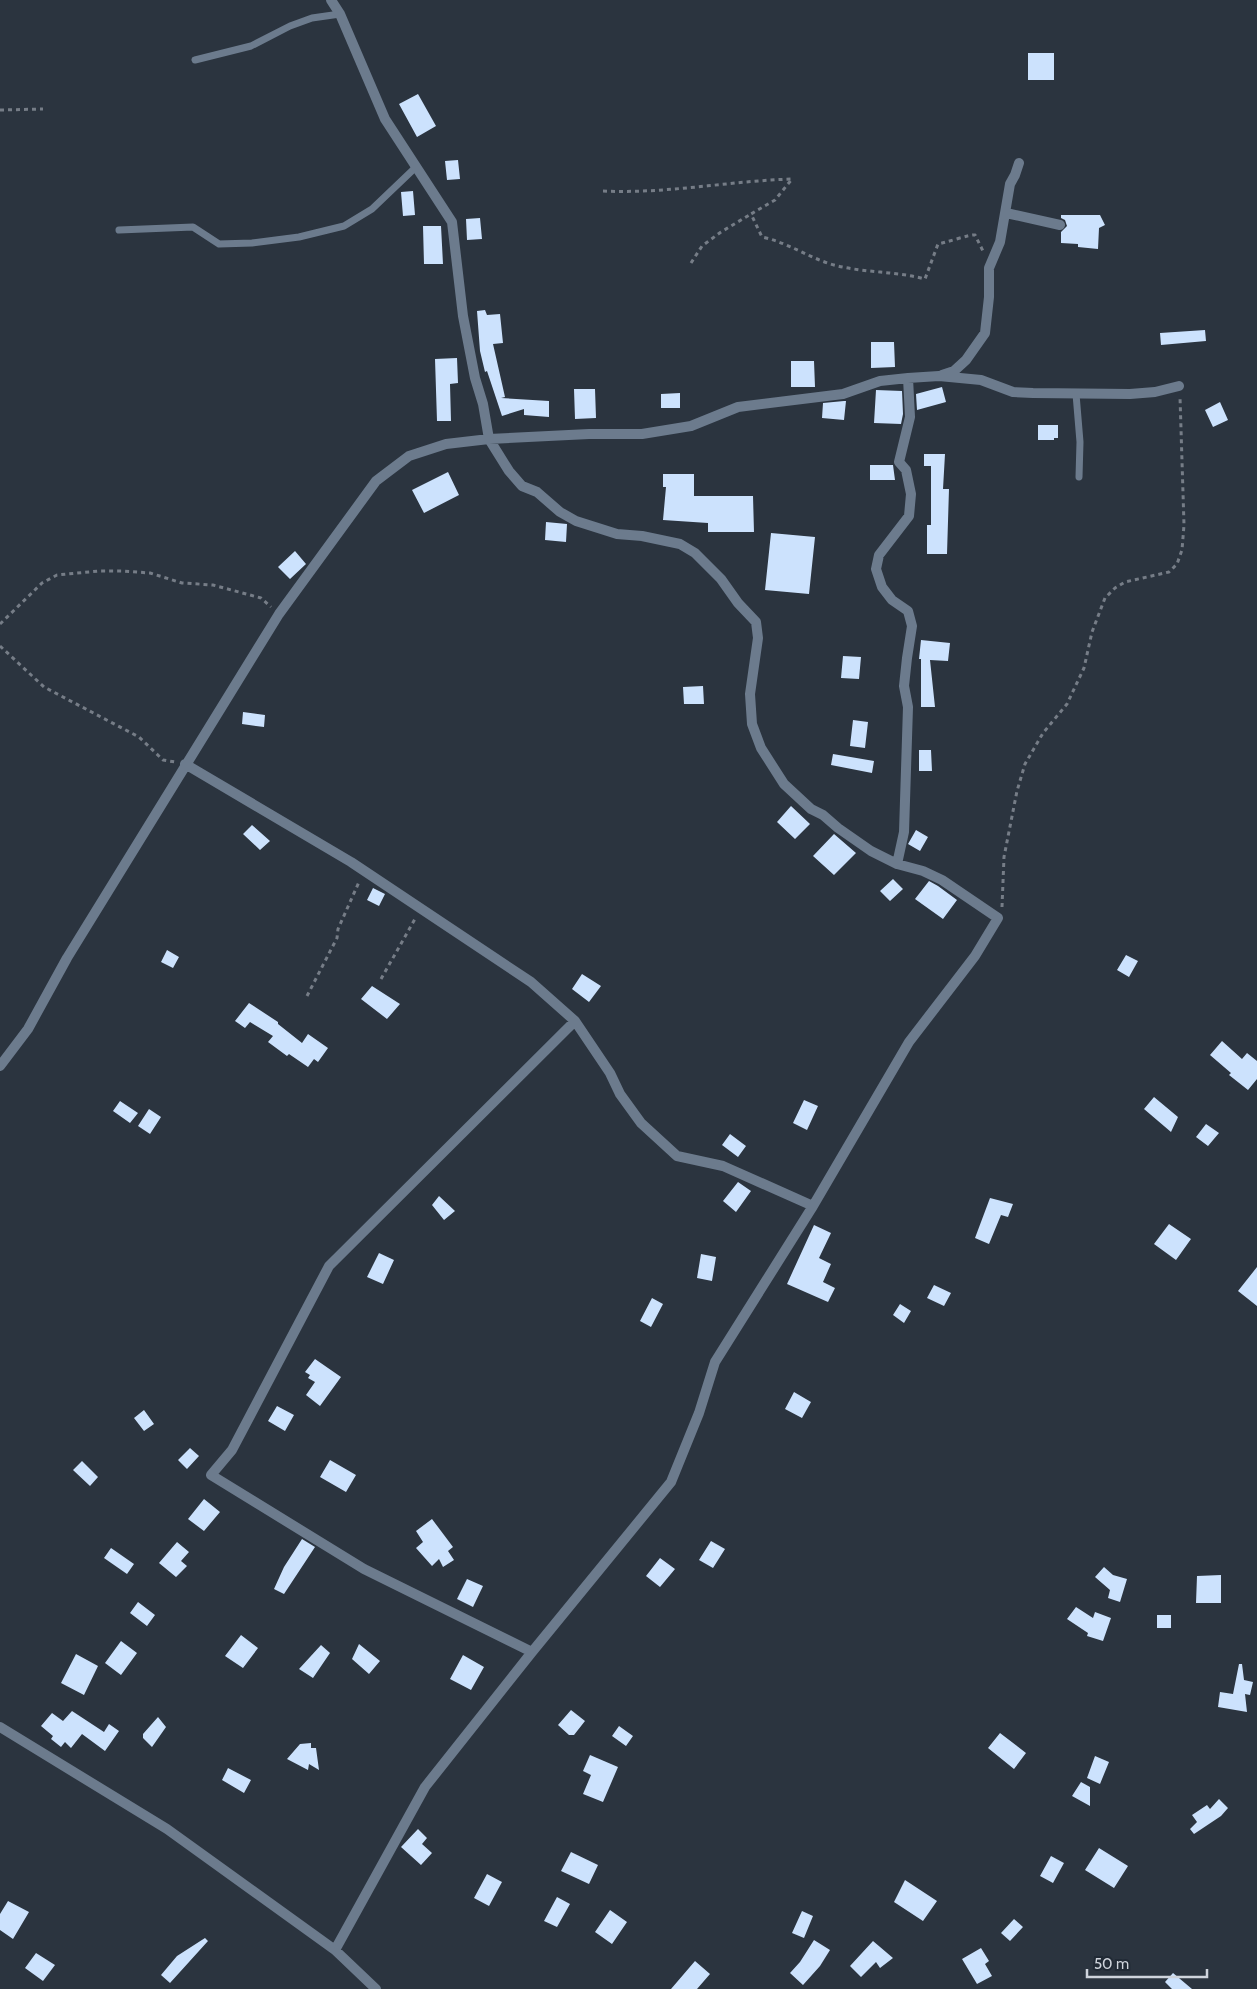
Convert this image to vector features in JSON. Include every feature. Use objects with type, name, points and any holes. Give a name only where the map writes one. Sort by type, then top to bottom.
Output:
[{"type":"street","points":[[331,0],[340,14],[385,119],[452,222],[463,316],[475,378],[483,404],[488,439],[514,478],[522,486],[537,492],[560,512],[576,521],[617,534],[642,536],[680,544],[695,553],[721,579],[738,603],[756,622],[758,638],[751,682],[750,708],[752,724],[761,748],[784,784],[797,798],[871,851],[897,864],[923,871],[942,880],[998,918],[975,956],[909,1042],[813,1206],[715,1362],[699,1413],[671,1482],[532,1652],[425,1788],[334,1950]]},
{"type":"street","points":[[939,376],[954,371],[966,360],[986,333],[989,268],[1000,242],[1010,184],[1018,163]]},
{"type":"street","points":[[1006,213],[1060,225]]},
{"type":"street","points":[[0,1066],[28,1029],[67,958],[279,614],[376,481],[409,456],[446,444],[488,439],[652,432],[691,426],[738,407],[843,394],[880,381],[908,378],[939,376],[981,380],[1014,392],[1076,394],[1130,394],[1155,392],[1179,386]]},
{"type":"street","points":[[897,864],[904,832],[908,707],[904,686],[912,626],[908,612],[892,600],[882,587],[876,569],[878,555],[909,516],[911,494],[906,470],[900,462],[910,417],[908,378]]},
{"type":"street","points":[[185,764],[364,870],[531,982],[575,1021],[610,1073],[620,1094],[641,1123],[677,1156],[723,1166],[813,1206]]},
{"type":"street","points":[[532,1652],[364,1570],[211,1475],[232,1450],[329,1266],[575,1021]]},
{"type":"street","points":[[0,1727],[167,1829],[334,1950],[376,1989]]},
{"type":"lane","points":[[195,60],[251,46],[290,26],[312,18],[340,14]]},
{"type":"lane","points":[[119,230],[193,228],[219,244],[252,243],[299,237],[344,226],[372,209],[416,167]]},
{"type":"lane","points":[[1076,394],[1080,442],[1079,477]]},
{"type":"path","points":[[0,110],[44,108]]},
{"type":"path","points":[[603,191],[679,190],[762,180],[792,179],[775,200],[721,232],[702,246],[691,262]]},
{"type":"path","points":[[751,214],[762,237],[780,241],[833,265],[879,273],[904,273],[925,279],[938,244],[957,240],[971,234],[975,235],[989,268]]},
{"type":"path","points":[[998,918],[1002,906],[1002,869],[1008,834],[1025,764],[1043,732],[1067,704],[1084,668],[1092,632],[1105,598],[1115,588],[1125,582],[1169,572],[1177,564],[1182,550],[1184,525],[1179,386]]},
{"type":"path","points":[[0,624],[42,583],[57,575],[99,571],[150,574],[182,583],[213,585],[261,598],[279,614]]},
{"type":"path","points":[[0,646],[44,687],[139,737],[163,760],[185,764]]},
{"type":"path","points":[[307,996],[337,938],[338,929],[364,870]]},
{"type":"path","points":[[381,980],[421,909]]},
{"type":"building","points":[[1028,53],[1054,53],[1054,80],[1028,80]]},
{"type":"building","points":[[418,94],[436,126],[417,137],[399,104]]},
{"type":"building","points":[[458,160],[460,179],[447,180],[445,161]]},
{"type":"building","points":[[413,191],[415,215],[403,216],[401,192]]},
{"type":"building","points":[[1061,215],[1100,215],[1105,225],[1099,228],[1098,249],[1078,247],[1078,244],[1061,243],[1061,232],[1067,226]]},
{"type":"building","points":[[480,218],[482,239],[467,240],[466,219]]},
{"type":"building","points":[[423,226],[441,226],[443,264],[424,264]]},
{"type":"building","points":[[485,310],[487,315],[500,314],[503,343],[493,344],[505,397],[501,398],[549,401],[549,417],[524,415],[524,409],[502,416],[487,371],[485,372],[480,351],[477,311]]},
{"type":"building","points":[[1205,330],[1206,341],[1161,345],[1160,333]]},
{"type":"building","points":[[871,342],[894,342],[895,367],[871,368]]},
{"type":"building","points":[[457,358],[458,383],[450,384],[451,421],[437,421],[435,359]]},
{"type":"building","points":[[791,361],[814,361],[815,387],[791,387]]},
{"type":"building","points":[[942,387],[946,402],[917,410],[916,394]]},
{"type":"building","points":[[574,389],[595,389],[596,418],[575,419]]},
{"type":"building","points":[[876,390],[902,391],[903,414],[901,424],[874,423]]},
{"type":"building","points":[[680,393],[680,408],[661,408],[661,394]]},
{"type":"building","points":[[846,401],[844,420],[822,418],[823,403]]},
{"type":"building","points":[[1220,402],[1228,420],[1213,427],[1205,410]]},
{"type":"building","points":[[1038,425],[1058,425],[1058,438],[1054,438],[1054,440],[1038,440]]},
{"type":"building","points":[[924,454],[945,454],[943,489],[949,489],[947,554],[927,554],[927,525],[931,525],[931,466],[924,466]]},
{"type":"building","points":[[870,465],[893,465],[895,480],[870,480]]},
{"type":"building","points":[[448,472],[459,495],[424,513],[412,490]]},
{"type":"building","points":[[663,474],[694,474],[694,496],[753,496],[754,532],[708,532],[708,523],[663,520],[666,487],[663,487]]},
{"type":"building","points":[[546,522],[567,524],[566,542],[545,540]]},
{"type":"building","points":[[771,533],[815,537],[809,594],[765,590]]},
{"type":"building","points":[[295,551],[306,564],[290,579],[278,567]]},
{"type":"building","points":[[921,640],[950,643],[948,661],[930,660],[935,707],[921,707],[921,659],[919,659]]},
{"type":"building","points":[[843,656],[861,657],[859,679],[841,678]]},
{"type":"building","points":[[703,686],[704,704],[684,704],[683,687]]},
{"type":"building","points":[[243,712],[265,715],[264,727],[242,724]]},
{"type":"building","points":[[853,720],[868,722],[865,748],[850,746]]},
{"type":"building","points":[[919,750],[931,750],[932,771],[919,771]]},
{"type":"building","points":[[833,754],[874,761],[872,773],[831,765]]},
{"type":"building","points":[[791,806],[810,824],[795,839],[777,822]]},
{"type":"building","points":[[252,825],[270,841],[260,850],[243,834]]},
{"type":"building","points":[[916,830],[928,837],[920,851],[908,844]]},
{"type":"building","points":[[834,834],[856,853],[834,875],[813,856]]},
{"type":"building","points":[[893,879],[903,889],[890,901],[880,891]]},
{"type":"building","points":[[929,881],[957,900],[943,919],[915,899]]},
{"type":"building","points":[[373,888],[385,894],[379,906],[367,900]]},
{"type":"building","points":[[167,950],[179,957],[173,968],[161,962]]},
{"type":"building","points":[[1126,955],[1138,961],[1129,977],[1117,970]]},
{"type":"building","points":[[582,974],[601,986],[589,1002],[572,989]]},
{"type":"building","points":[[372,986],[400,1004],[387,1019],[361,999]]},
{"type":"building","points":[[249,1003],[278,1022],[278,1024],[302,1043],[308,1034],[328,1048],[318,1062],[314,1059],[308,1067],[289,1054],[287,1056],[268,1042],[273,1036],[250,1022],[245,1028],[235,1021]]},
{"type":"building","points":[[1222,1041],[1242,1059],[1247,1053],[1257,1061],[1257,1079],[1248,1090],[1229,1075],[1231,1073],[1210,1055]]},
{"type":"building","points":[[1154,1097],[1178,1117],[1171,1132],[1144,1109]]},
{"type":"building","points":[[804,1100],[818,1106],[807,1130],[793,1123]]},
{"type":"building","points":[[120,1101],[138,1113],[130,1123],[113,1111]]},
{"type":"building","points":[[149,1109],[161,1117],[150,1134],[138,1126]]},
{"type":"building","points":[[1206,1124],[1219,1133],[1208,1146],[1196,1137]]},
{"type":"building","points":[[730,1134],[746,1146],[738,1157],[722,1145]]},
{"type":"building","points":[[738,1182],[751,1191],[736,1212],[723,1201]]},
{"type":"building","points":[[439,1196],[455,1211],[444,1220],[432,1205]]},
{"type":"building","points":[[990,1198],[1013,1204],[1008,1217],[1001,1215],[989,1244],[975,1238]]},
{"type":"building","points":[[1169,1224],[1191,1239],[1176,1260],[1154,1244]]},
{"type":"building","points":[[814,1225],[831,1233],[819,1258],[831,1264],[823,1282],[835,1288],[828,1302],[787,1284]]},
{"type":"building","points":[[379,1253],[394,1260],[383,1284],[367,1277]]},
{"type":"building","points":[[701,1254],[716,1257],[712,1281],[697,1278]]},
{"type":"building","points":[[1257,1267],[1257,1306],[1238,1291]]},
{"type":"building","points":[[934,1285],[951,1293],[944,1306],[927,1298]]},
{"type":"building","points":[[652,1298],[663,1304],[651,1327],[640,1321]]},
{"type":"building","points":[[900,1304],[911,1311],[904,1323],[893,1315]]},
{"type":"building","points":[[315,1359],[341,1377],[320,1406],[306,1395],[315,1382],[308,1378],[310,1375],[305,1372]]},
{"type":"building","points":[[794,1392],[811,1402],[802,1418],[785,1409]]},
{"type":"building","points":[[277,1406],[294,1415],[285,1431],[268,1421]]},
{"type":"building","points":[[144,1410],[154,1424],[144,1431],[134,1418]]},
{"type":"building","points":[[190,1448],[199,1456],[187,1469],[178,1460]]},
{"type":"building","points":[[330,1460],[356,1475],[346,1492],[320,1477]]},
{"type":"building","points":[[82,1461],[98,1477],[90,1486],[73,1470]]},
{"type":"building","points":[[204,1499],[220,1512],[204,1531],[188,1519]]},
{"type":"building","points":[[432,1519],[453,1547],[448,1551],[454,1560],[443,1567],[439,1559],[432,1566],[416,1548],[423,1542],[416,1531]]},
{"type":"building","points":[[302,1539],[315,1547],[284,1594],[274,1589],[284,1567]]},
{"type":"building","points":[[711,1541],[725,1549],[713,1568],[699,1560]]},
{"type":"building","points":[[177,1542],[189,1552],[181,1561],[187,1566],[176,1577],[159,1563]]},
{"type":"building","points":[[111,1548],[134,1564],[127,1574],[104,1558]]},
{"type":"building","points":[[660,1558],[675,1569],[660,1587],[646,1576]]},
{"type":"building","points":[[1104,1567],[1113,1575],[1127,1579],[1120,1602],[1108,1598],[1110,1590],[1095,1577]]},
{"type":"building","points":[[1221,1575],[1221,1603],[1196,1603],[1197,1576]]},
{"type":"building","points":[[467,1579],[483,1586],[473,1607],[457,1599]]},
{"type":"building","points":[[138,1602],[155,1615],[147,1626],[130,1613]]},
{"type":"building","points":[[1076,1607],[1093,1618],[1095,1612],[1111,1618],[1103,1641],[1087,1636],[1088,1633],[1067,1619]]},
{"type":"building","points":[[1157,1615],[1171,1615],[1171,1628],[1157,1628]]},
{"type":"building","points":[[241,1635],[258,1648],[243,1668],[225,1656]]},
{"type":"building","points":[[121,1641],[137,1653],[121,1675],[105,1663]]},
{"type":"building","points":[[359,1644],[380,1661],[369,1674],[352,1659]]},
{"type":"building","points":[[321,1645],[330,1653],[313,1678],[299,1669]]},
{"type":"building","points":[[76,1654],[98,1666],[84,1695],[61,1683]]},
{"type":"building","points":[[463,1655],[484,1667],[471,1690],[450,1679]]},
{"type":"building","points":[[1239,1664],[1242,1664],[1244,1680],[1253,1682],[1250,1695],[1245,1694],[1247,1712],[1218,1707],[1220,1692],[1233,1694]]},
{"type":"building","points":[[571,1710],[585,1721],[574,1735],[569,1735],[558,1725]]},
{"type":"building","points":[[72,1711],[104,1732],[109,1724],[119,1731],[105,1751],[82,1734],[71,1748],[65,1742],[61,1747],[51,1739],[53,1736],[41,1726],[52,1713],[63,1721]]},
{"type":"building","points":[[158,1717],[166,1727],[152,1747],[143,1738],[143,1734]]},
{"type":"building","points":[[619,1726],[633,1736],[626,1746],[612,1736]]},
{"type":"building","points":[[1000,1733],[1026,1753],[1014,1769],[988,1748]]},
{"type":"building","points":[[311,1743],[311,1748],[316,1748],[319,1770],[309,1764],[308,1770],[287,1759],[300,1744]]},
{"type":"building","points":[[590,1755],[618,1767],[603,1802],[583,1794],[591,1775],[583,1771]]},
{"type":"building","points":[[1095,1756],[1109,1762],[1100,1784],[1087,1778]]},
{"type":"building","points":[[228,1768],[251,1780],[244,1793],[222,1780]]},
{"type":"building","points":[[1081,1782],[1090,1787],[1090,1806],[1072,1796]]},
{"type":"building","points":[[1219,1799],[1228,1808],[1221,1816],[1194,1834],[1190,1829],[1197,1822],[1192,1815],[1207,1805],[1210,1809]]},
{"type":"building","points":[[418,1829],[427,1838],[422,1844],[432,1853],[421,1865],[401,1847]]},
{"type":"building","points":[[1099,1848],[1128,1866],[1114,1888],[1085,1870]]},
{"type":"building","points":[[571,1852],[598,1865],[589,1884],[561,1871]]},
{"type":"building","points":[[1051,1856],[1064,1863],[1053,1883],[1040,1876]]},
{"type":"building","points":[[487,1874],[502,1882],[489,1906],[474,1898]]},
{"type":"building","points":[[905,1880],[937,1901],[923,1921],[894,1902]]},
{"type":"building","points":[[557,1897],[570,1904],[557,1927],[544,1921]]},
{"type":"building","points":[[8,1901],[29,1912],[13,1939],[0,1930],[0,1914]]},
{"type":"building","points":[[610,1910],[627,1922],[612,1944],[595,1932]]},
{"type":"building","points":[[802,1911],[813,1916],[804,1938],[792,1933]]},
{"type":"building","points":[[1014,1919],[1023,1927],[1010,1941],[1001,1933]]},
{"type":"building","points":[[205,1938],[208,1941],[170,1983],[161,1975],[177,1956]]},
{"type":"building","points":[[814,1940],[830,1950],[820,1966],[803,1985],[790,1973],[800,1962]]},
{"type":"building","points":[[873,1941],[893,1958],[880,1968],[876,1962],[861,1977],[850,1966]]},
{"type":"building","points":[[981,1948],[989,1961],[985,1964],[992,1976],[977,1984],[962,1959]]},
{"type":"building","points":[[36,1953],[55,1965],[43,1981],[25,1968]]},
{"type":"building","points":[[695,1961],[710,1974],[697,1989],[671,1989]]},
{"type":"building","points":[[1173,1973],[1192,1989],[1172,1989],[1165,1982]]}]
